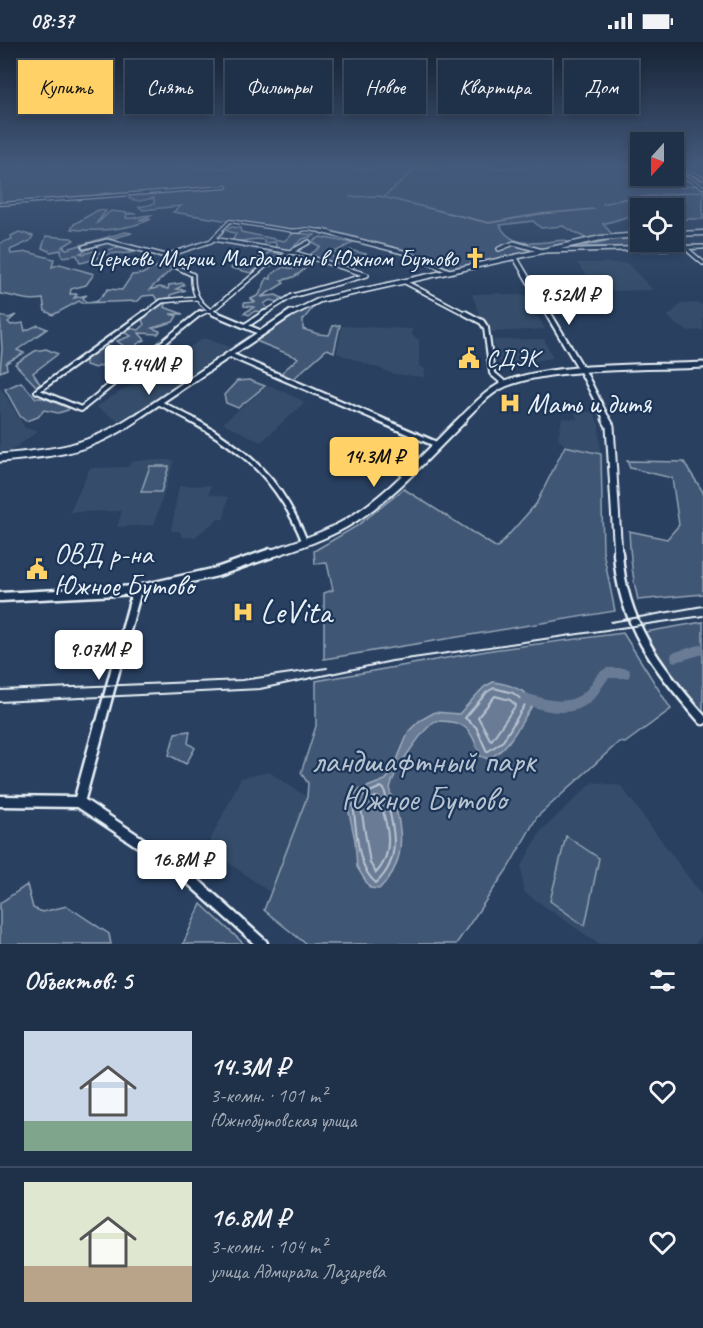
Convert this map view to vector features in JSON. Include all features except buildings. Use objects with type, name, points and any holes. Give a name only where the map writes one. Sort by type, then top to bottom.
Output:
[{"type":"street","points":[[84,247],[106,241],[166,256],[213,239],[230,221],[246,221],[297,232],[307,229],[428,259],[449,271]]},
{"type":"street","points":[[684,235],[703,233]]},
{"type":"street","points":[[0,458],[46,455],[80,448],[119,431],[292,313],[320,300],[577,243],[630,235]]},
{"type":"street","points":[[213,239],[291,252],[367,276],[292,296],[246,326]]},
{"type":"street","points":[[196,298],[162,301],[37,391],[81,409],[202,312],[210,310],[265,266],[309,242]]},
{"type":"street","points":[[499,249],[515,243],[542,251],[630,248]]},
{"type":"street","points":[[577,243],[583,249]]},
{"type":"street","points":[[684,247],[703,247]]},
{"type":"street","points":[[684,247],[703,264]]},
{"type":"street","points":[[166,256],[169,263],[193,275],[191,283],[196,298],[210,310],[262,333]]},
{"type":"street","points":[[515,257],[582,370],[610,426],[619,577],[633,625],[667,679],[703,720]]},
{"type":"street","points":[[403,281],[482,322],[486,328],[492,373],[505,384]]},
{"type":"street","points":[[230,355],[438,445]]},
{"type":"street","points":[[0,597],[137,591],[217,572],[305,542],[347,524],[408,475],[485,398],[505,384],[538,374],[703,365]]},
{"type":"street","points":[[160,403],[227,439],[258,464],[277,487],[305,542]]},
{"type":"street","points":[[79,802],[137,591]]},
{"type":"street","points":[[0,801],[79,802],[177,867],[262,944]]},
{"type":"shaded area","points":[[577,263],[627,263],[653,290],[611,291],[599,276],[587,276]]},
{"type":"shaded area","points":[[472,294],[525,295],[545,329],[492,332],[488,323],[480,317]]},
{"type":"shaded area","points":[[700,303],[703,306],[703,330],[689,331],[676,325],[668,316],[681,304]]},
{"type":"shaded area","points":[[342,326],[412,329],[412,335],[419,340],[419,366],[425,369],[424,377],[394,374],[337,353]]},
{"type":"shaded area","points":[[204,338],[230,347],[122,423],[96,407]]},
{"type":"shaded area","points":[[544,339],[553,358],[500,366],[493,340]]},
{"type":"shaded area","points":[[269,385],[305,402],[261,442],[223,423]]},
{"type":"shaded area","points":[[0,387],[25,428],[38,431],[11,451],[0,451]]},
{"type":"shaded area","points":[[575,412],[594,412],[599,426],[600,453],[566,446],[558,439],[562,418],[577,419]]},
{"type":"shaded area","points":[[174,460],[154,525],[117,527],[122,511],[70,512],[90,468],[128,467],[131,462]]},
{"type":"shaded area","points":[[211,485],[209,494],[228,497],[224,519],[218,519],[195,537],[183,537],[179,531],[171,531],[179,486]]},
{"type":"shaded area","points":[[269,772],[307,797],[271,893],[207,847],[241,778]]},
{"type":"shaded area","points":[[593,782],[621,786],[703,897],[703,934],[695,944],[599,944],[524,892],[521,867],[541,831]]},
{"type":"green space","points":[[178,208],[630,208],[630,216],[603,224],[612,234],[587,239],[563,226],[541,228],[533,221],[500,225],[505,233],[519,241],[536,243],[564,240],[569,243],[451,269],[428,259],[307,230],[298,232],[173,212]]},
{"type":"green space","points":[[684,208],[703,208],[703,219],[684,219]]},
{"type":"green space","points":[[98,210],[106,211],[96,224],[111,211],[136,214],[127,214],[126,218],[153,215],[139,220],[151,219],[142,223],[122,228],[71,229],[74,224]]},
{"type":"green space","points":[[232,227],[240,228],[241,232],[284,241],[294,233],[316,235],[303,239],[289,250],[277,248],[275,242],[264,243],[264,240],[259,239],[232,241],[236,234],[225,230]]},
{"type":"green space","points":[[19,232],[33,236],[30,241],[10,250],[11,254],[28,252],[54,259],[52,267],[60,264],[94,274],[86,285],[71,289],[70,294],[77,294],[74,298],[87,295],[83,298],[86,302],[97,301],[108,289],[122,290],[132,275],[142,274],[166,262],[165,265],[173,268],[149,290],[160,287],[168,289],[169,285],[183,283],[184,285],[176,289],[186,290],[170,295],[170,298],[157,300],[154,295],[143,296],[138,301],[82,303],[79,301],[53,315],[45,311],[43,299],[27,299],[0,294],[0,243],[12,239],[11,236]]},
{"type":"green space","points":[[125,232],[132,233],[81,247],[98,245],[80,253],[96,250],[99,253],[121,246],[135,252],[109,254],[80,263],[77,255],[62,257],[61,250],[51,252],[42,248],[46,236],[71,238],[74,240],[62,247],[67,249]]},
{"type":"green space","points":[[320,237],[352,243],[331,254],[335,261],[339,262],[350,250],[366,254],[353,269],[308,256],[320,247],[312,242]]},
{"type":"green space","points":[[630,237],[630,246],[580,247]]},
{"type":"green space","points":[[270,252],[279,253],[279,257],[251,273],[231,268],[237,262],[252,262]]},
{"type":"green space","points":[[297,258],[312,259],[299,274],[281,280],[284,283],[261,297],[276,295],[282,298],[277,302],[270,300],[264,304],[268,309],[262,312],[255,311],[249,315],[244,313],[254,307],[244,306],[244,303],[255,302],[251,299],[259,295],[267,278],[271,279],[271,275],[283,267],[294,269],[300,261]]},
{"type":"green space","points":[[166,302],[164,307],[183,314],[170,314],[177,316],[173,322],[152,328],[160,331],[158,334],[139,333],[145,340],[137,344],[138,352],[95,368],[86,365],[86,358],[104,345],[123,351],[125,347],[117,341],[131,336],[125,333],[128,328],[139,330],[144,325],[142,319]]},
{"type":"green space","points":[[314,306],[303,320],[303,329],[329,335],[333,326],[340,325],[334,352],[327,349],[292,380],[279,375],[298,358],[256,341],[297,313]]},
{"type":"green space","points":[[16,315],[8,322],[11,325],[23,323],[25,331],[38,325],[47,329],[17,350],[24,353],[6,363],[7,369],[0,372],[2,349],[0,316],[9,318]]},
{"type":"green space","points":[[46,349],[58,354],[33,373],[40,384],[37,387],[15,364],[35,351]]},
{"type":"green space","points":[[249,380],[265,386],[238,408],[226,403],[224,395],[237,381]]},
{"type":"green space","points":[[21,382],[36,398],[44,398],[69,408],[68,410],[58,413],[44,410],[38,417],[26,421],[20,416],[5,389]]},
{"type":"green space","points":[[565,446],[601,454],[603,552],[615,611],[324,659],[324,593],[333,590],[327,563],[315,564],[314,551],[357,526],[404,489],[497,548],[536,504]]},
{"type":"green space","points":[[627,461],[684,462],[703,492],[703,594],[638,600],[629,531],[667,539],[679,525],[672,478],[630,468]]},
{"type":"green space","points":[[150,466],[169,466],[161,492],[141,492]]},
{"type":"green space","points":[[703,622],[703,712],[665,666],[645,632]]},
{"type":"green space","name":"ландшафтный парк Южное Бутово","points":[[623,633],[671,709],[625,743],[619,742],[537,817],[508,868],[456,944],[306,944],[264,910],[307,797],[308,783],[301,773],[316,726],[316,681],[492,650]]},
{"type":"green space","points":[[190,731],[188,743],[195,748],[186,764],[169,755],[175,733]]},
{"type":"green space","points":[[566,836],[599,858],[585,926],[550,901]]},
{"type":"green space","points":[[27,885],[33,908],[42,912],[67,906],[109,934],[111,944],[0,944],[0,903]]},
{"type":"green space","points":[[201,904],[244,944],[183,944]]},
{"type":"water","points":[[493,682],[516,688],[535,702],[509,741],[488,759],[480,756],[474,739],[466,728],[454,722],[435,721],[422,734],[401,764],[391,784],[390,791],[397,813],[400,834],[397,863],[387,881],[379,889],[370,888],[357,867],[355,840],[347,803],[357,791],[385,780],[391,774],[409,731],[419,721],[435,712],[459,714],[484,687]]},
{"type":"waterway","points":[[428,208],[489,223],[540,214],[594,209]]},
{"type":"waterway","points":[[676,657],[703,649]]},
{"type":"waterway","points":[[526,699],[544,705],[570,706],[585,699],[607,673],[625,673]]},
{"type":"railway","points":[[611,622],[703,606]]},
{"type":"railway","points":[[0,702],[260,689],[392,661],[703,616]]},
{"type":"railway","points":[[0,690],[242,680],[327,668]]},
{"type":"place","name":"Церковь Марии Магдалины в Южном Бутово","points":[[475,258]]},
{"type":"place","name":"СДЭК","points":[[469,358]]},
{"type":"place","name":"Мать и дитя","points":[[510,403]]},
{"type":"place","name":"ОВД р-на Южное Бутово","points":[[37,569]]},
{"type":"place","name":"LeVita","points":[[243,612]]}]
